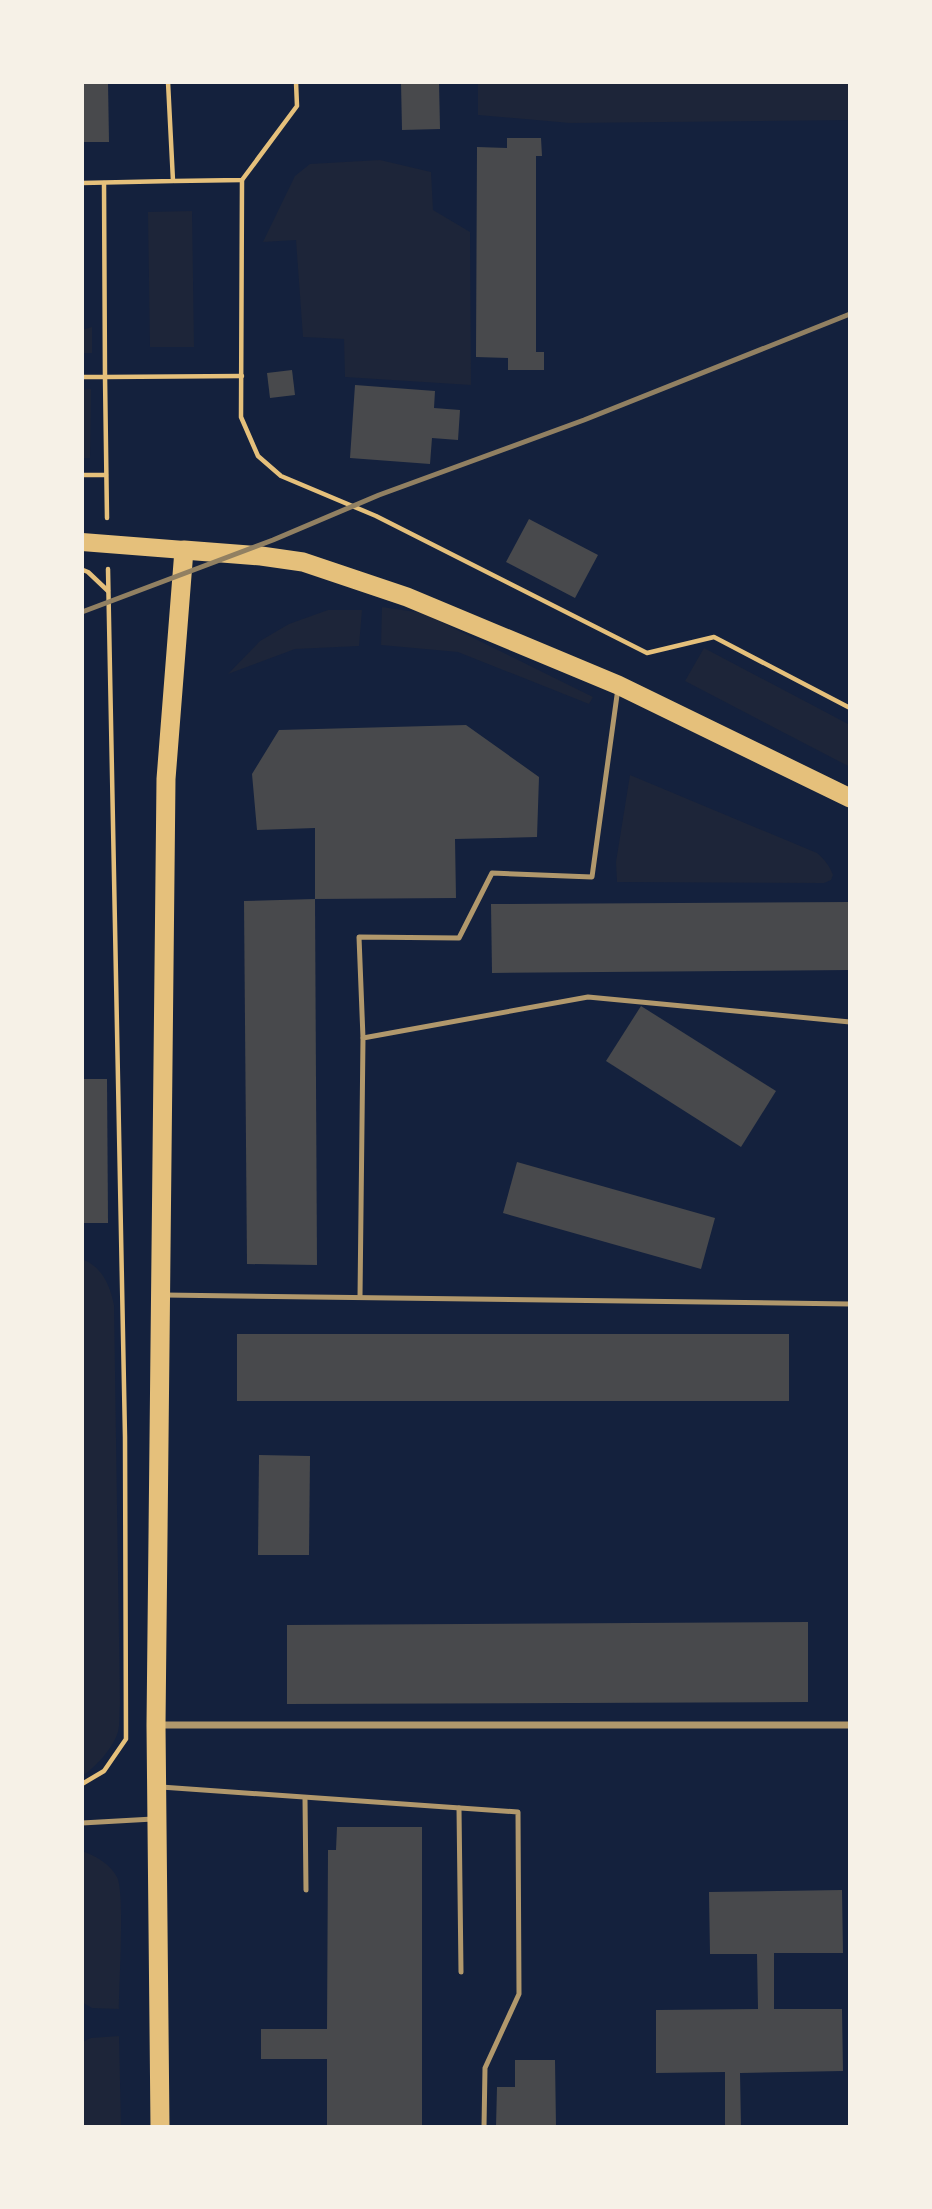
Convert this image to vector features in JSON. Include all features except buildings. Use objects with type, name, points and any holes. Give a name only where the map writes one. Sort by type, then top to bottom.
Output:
[{"type":"highway","points":[[160,2127],[156,1726],[166,779],[184,550],[303,562],[407,597],[618,685],[850,798]]},
{"type":"main road","points":[[82,542],[184,550]]},
{"type":"street","points":[[156,1726],[850,1725]]},
{"type":"lane","points":[[360,1297],[363,1038],[359,937],[459,938],[492,873],[592,877],[618,685]]},
{"type":"lane","points":[[363,1038],[588,996],[850,1022]]},
{"type":"lane","points":[[160,1294],[850,1304]]},
{"type":"lane","points":[[158,1787],[518,1812],[519,1994],[485,2068],[484,2127]]},
{"type":"lane","points":[[305,1798],[306,1890]]},
{"type":"lane","points":[[459,1808],[461,1972]]},
{"type":"lane","points":[[82,1824],[156,1819]]},
{"type":"path","points":[[168,82],[173,181]]},
{"type":"path","points":[[296,82],[297,106],[242,180],[241,417],[258,456],[281,475],[376,516],[647,653],[714,637],[850,708]]},
{"type":"path","points":[[82,183],[242,180]]},
{"type":"path","points":[[82,1784],[104,1772],[126,1739],[125,1424],[107,542],[104,183]]},
{"type":"path","points":[[82,377],[242,376]]},
{"type":"path","points":[[82,475],[106,475]]},
{"type":"path","points":[[82,569],[108,592]]},
{"type":"shaded area","points":[[478,82],[850,82],[850,120],[570,123],[478,115]]},
{"type":"shaded area","points":[[380,160],[431,172],[433,210],[470,232],[471,385],[345,377],[344,339],[303,337],[296,240],[263,242],[295,176],[310,164]]},
{"type":"shaded area","points":[[192,211],[194,347],[150,347],[148,212]]},
{"type":"shaded area","points":[[92,327],[92,353],[82,353],[82,330]]},
{"type":"shaded area","points":[[91,389],[90,458],[82,458],[82,390]]},
{"type":"shaded area","points":[[382,607],[423,613],[593,697],[589,704],[458,652],[381,645]]},
{"type":"shaded area","points":[[328,610],[362,610],[359,646],[295,649],[228,674],[260,641],[289,624]]},
{"type":"shaded area","points":[[704,648],[850,725],[850,767],[685,681]]},
{"type":"shaded area","points":[[630,775],[817,853],[830,868],[833,875],[831,880],[824,883],[617,882],[616,862]]},
{"type":"shaded area","points":[[82,1259],[100,1272],[110,1290],[114,1305],[120,1704],[116,1738],[103,1757],[82,1776]]},
{"type":"shaded area","points":[[82,1851],[106,1864],[117,1877],[121,1919],[119,2009],[92,2008],[82,2002]]},
{"type":"shaded area","points":[[119,2036],[121,2127],[82,2127],[82,2042],[91,2038]]},
{"type":"railway","points":[[82,612],[273,540],[379,495],[584,420],[850,314]]}]
